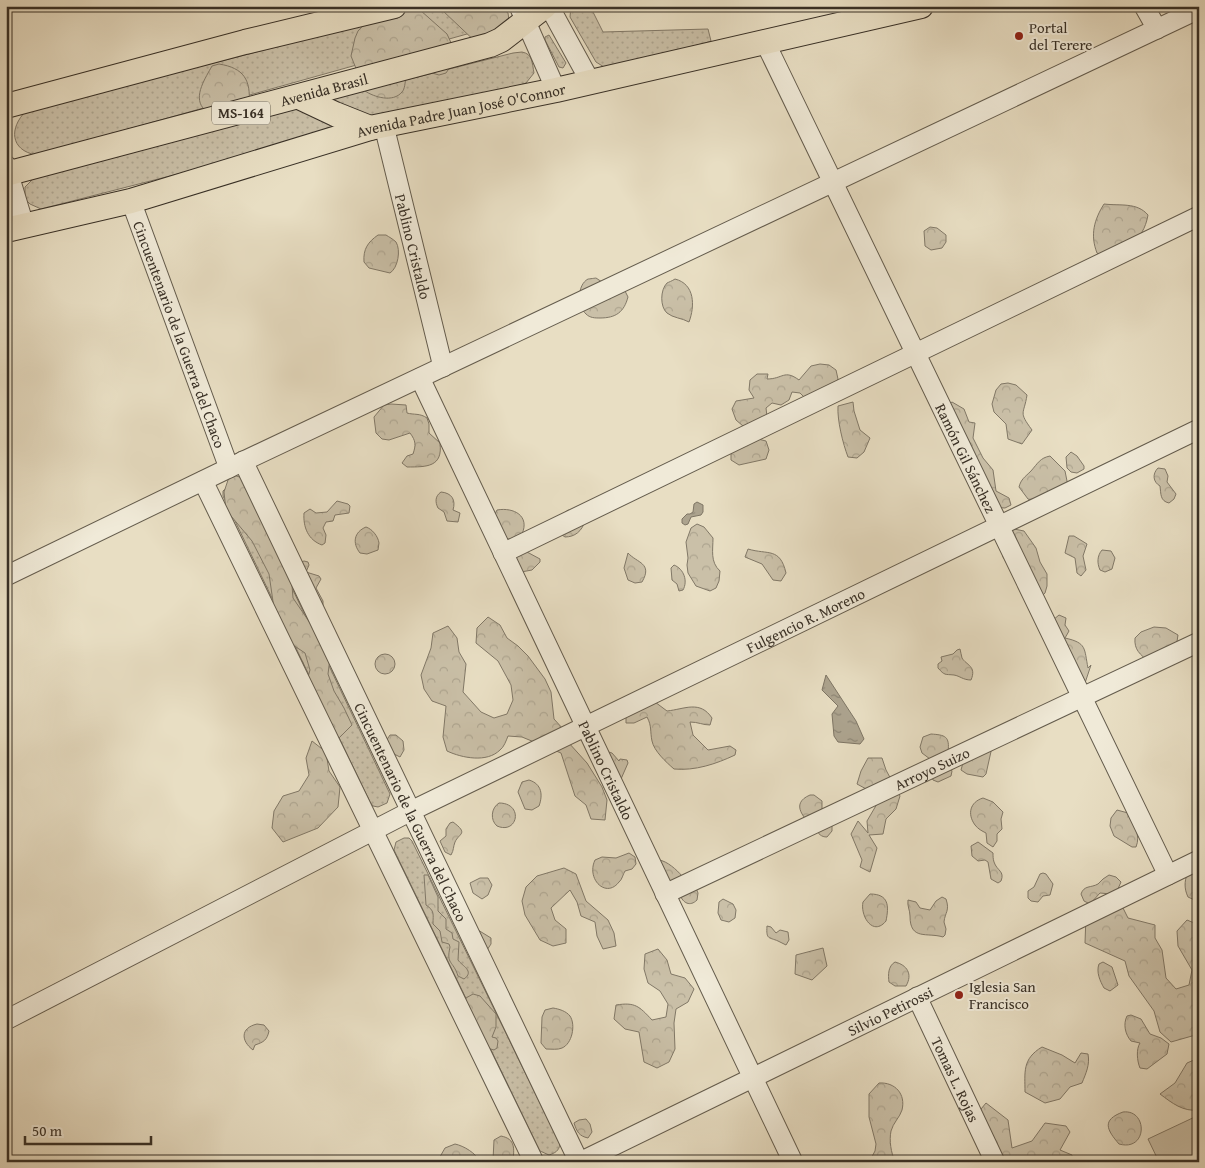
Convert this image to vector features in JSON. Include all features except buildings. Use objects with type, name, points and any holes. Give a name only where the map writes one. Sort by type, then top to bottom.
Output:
[{"type":"main road","points":[[6,106],[254,40],[394,6]]},
{"type":"main road","name":"Avenida Brasil","points":[[7,171],[300,97],[490,45],[501,40],[523,14],[544,6]]},
{"type":"main road","name":"Avenida Padre Juan José O'Connor","points":[[15,227],[131,201],[377,127],[591,83],[922,6]]},
{"type":"main road","points":[[300,97],[335,114],[377,127]]},
{"type":"street","points":[[549,6],[591,83]]},
{"type":"street","points":[[1144,6],[1157,29]]},
{"type":"street","points":[[6,576],[236,464],[1199,9]]},
{"type":"street","points":[[523,14],[556,90]]},
{"type":"street","name":"Ramón Gil Sánchez","points":[[765,42],[1168,875]]},
{"type":"street","name":"Pablino Cristaldo","points":[[377,127],[443,367]]},
{"type":"street","points":[[7,171],[15,227]]},
{"type":"street","name":"Cincuentenario de la Guerra del Chaco","points":[[131,201],[236,464],[411,810],[580,1162]]},
{"type":"street","points":[[503,553],[1199,216]]},
{"type":"street","name":"Pablino Cristaldo","points":[[420,378],[793,1162]]},
{"type":"street","name":"Fulgencio R. Moreno","points":[[6,1020],[411,810],[1199,429]]},
{"type":"street","points":[[204,481],[534,1162]]},
{"type":"street","name":"Arroyo Suizo","points":[[665,894],[1199,642]]},
{"type":"street","name":"Silvio Petirossi","points":[[580,1162],[1199,860]]},
{"type":"street","name":"Tomas L. Rojas","points":[[917,997],[995,1162]]},
{"type":"street","points":[[6,1032],[32,1007]]},
{"type":"green space","points":[[392,6],[407,6],[420,10],[447,34],[453,47],[450,67],[446,73],[439,75],[425,71],[406,77],[402,92],[394,97],[383,98],[365,91],[351,56],[358,31],[371,17]]},
{"type":"green space","points":[[436,6],[506,6],[507,14],[499,25],[36,155],[21,148],[15,138],[17,124],[26,111]]},
{"type":"green space","points":[[442,6],[499,6],[508,13],[509,20],[480,46],[442,10]]},
{"type":"green space","points":[[571,6],[590,6],[603,32],[708,29],[711,41],[611,67],[604,67],[596,62],[570,17]]},
{"type":"green space","points":[[549,35],[566,63],[563,68],[559,67],[545,40],[545,37]]},
{"type":"green space","points":[[522,52],[530,57],[534,73],[526,83],[520,85],[371,118],[330,99],[513,53]]},
{"type":"green space","points":[[219,64],[235,69],[244,76],[249,88],[249,104],[218,122],[203,108],[199,98],[204,81],[212,66]]},
{"type":"green space","points":[[296,109],[338,125],[334,134],[41,209],[30,204],[25,199],[25,187],[33,179]]},
{"type":"green space","points":[[1104,204],[1133,206],[1148,215],[1146,224],[1138,238],[1103,257],[1097,253],[1094,228]]},
{"type":"green space","points":[[930,227],[937,228],[946,235],[946,242],[942,248],[931,250],[925,246],[924,231]]},
{"type":"green space","points":[[378,235],[386,235],[398,245],[397,263],[390,273],[369,268],[364,262],[364,253],[367,246]]},
{"type":"green space","points":[[596,278],[608,286],[624,289],[628,297],[622,310],[611,317],[591,317],[581,306],[580,291],[584,282],[588,279]]},
{"type":"green space","points":[[675,279],[686,286],[692,296],[689,322],[669,315],[663,307],[663,290],[667,283]]},
{"type":"green space","points":[[829,365],[836,370],[838,379],[830,391],[807,400],[800,393],[792,392],[789,400],[781,405],[772,403],[766,408],[767,417],[758,439],[766,441],[769,450],[766,459],[739,465],[731,460],[731,450],[743,426],[736,420],[732,409],[736,401],[754,398],[749,390],[750,380],[757,374],[768,374],[767,379],[790,375],[799,380],[811,366]]},
{"type":"green space","points":[[1001,384],[1016,385],[1027,395],[1023,416],[1032,430],[1022,444],[1008,439],[1006,424],[994,412],[992,404],[996,390]]},
{"type":"green space","points":[[853,402],[860,430],[870,438],[864,452],[857,458],[848,457],[838,418],[838,406]]},
{"type":"green space","points":[[952,402],[964,409],[969,422],[975,423],[973,438],[983,458],[993,470],[996,491],[1009,498],[1011,505],[1005,508],[990,507],[946,406]]},
{"type":"green space","points":[[384,405],[406,405],[407,413],[427,418],[429,433],[440,443],[439,457],[432,464],[421,467],[407,467],[402,463],[407,456],[413,454],[415,446],[410,433],[389,440],[382,439],[376,433],[374,417]]},
{"type":"green space","points":[[1071,452],[1077,456],[1084,466],[1084,469],[1077,473],[1071,472],[1067,468],[1066,457]]},
{"type":"green space","points":[[1050,456],[1065,471],[1068,486],[1035,502],[1028,499],[1019,487],[1024,478],[1039,461]]},
{"type":"green space","points":[[1158,468],[1165,469],[1168,476],[1167,482],[1176,494],[1169,503],[1162,499],[1160,486],[1155,480],[1154,475]]},
{"type":"green space","points":[[230,474],[246,479],[290,561],[293,598],[323,642],[330,658],[328,674],[334,691],[352,725],[339,738],[324,719],[305,688],[310,670],[305,653],[290,643],[277,629],[269,574],[252,541],[226,510],[224,492]]},
{"type":"green space","points":[[243,485],[390,794],[387,803],[378,807],[373,806],[370,802],[223,496],[223,491],[227,487]]},
{"type":"green space","points":[[441,492],[450,495],[452,498],[454,503],[453,510],[460,513],[458,522],[447,521],[444,512],[438,508],[436,499]]},
{"type":"green space","points":[[337,501],[350,506],[349,513],[335,515],[333,521],[326,522],[323,528],[326,535],[325,543],[322,545],[317,543],[307,532],[304,523],[304,513],[310,509],[316,513],[327,512]]},
{"type":"green space","points":[[497,510],[509,510],[519,514],[524,522],[522,534],[514,539],[506,539],[494,516]]},
{"type":"green space","points":[[568,510],[585,521],[578,533],[565,537],[562,535],[562,515]]},
{"type":"green space","points":[[697,524],[704,527],[713,538],[713,560],[720,571],[716,588],[710,591],[696,586],[688,573],[686,542],[691,528]]},
{"type":"green space","points":[[366,527],[374,533],[379,543],[378,550],[367,554],[360,553],[355,542],[359,532]]},
{"type":"green space","points":[[1009,528],[1024,531],[1036,548],[1040,562],[1047,574],[1045,593],[1040,598],[1003,557],[1000,543]]},
{"type":"green space","points":[[1069,536],[1074,536],[1087,544],[1083,556],[1086,570],[1081,576],[1077,573],[1075,558],[1065,553]]},
{"type":"green space","points":[[748,549],[777,556],[786,573],[781,581],[773,580],[762,564],[745,557]]},
{"type":"green space","points":[[1102,550],[1111,551],[1115,558],[1112,569],[1105,572],[1100,570],[1098,565],[1098,557]]},
{"type":"green space","points":[[519,552],[527,552],[540,559],[540,562],[532,570],[521,572],[515,558]]},
{"type":"green space","points":[[628,553],[645,567],[645,576],[642,582],[635,583],[628,580],[624,568]]},
{"type":"green space","points":[[301,562],[308,562],[309,565],[306,572],[319,576],[321,579],[316,588],[323,601],[323,607]]},
{"type":"green space","points":[[674,565],[683,572],[685,583],[683,590],[679,591],[677,584],[672,580],[671,568]]},
{"type":"green space","points":[[1059,615],[1066,618],[1065,625],[1069,631],[1065,638],[1081,644],[1085,651],[1088,668],[1091,665],[1084,686],[1053,620]]},
{"type":"green space","points":[[488,617],[500,625],[507,638],[528,656],[545,679],[551,692],[554,719],[564,730],[568,742],[587,763],[602,787],[607,800],[605,820],[591,819],[586,805],[575,796],[561,753],[522,737],[508,736],[501,749],[488,757],[460,756],[447,751],[443,737],[446,706],[432,701],[424,689],[421,675],[431,648],[433,633],[448,626],[457,638],[459,652],[466,664],[463,692],[481,712],[494,718],[507,714],[513,700],[511,685],[498,661],[476,643],[477,628]]},
{"type":"green space","points":[[1154,627],[1166,628],[1178,635],[1176,648],[1149,662],[1137,649],[1135,638],[1141,632]]},
{"type":"green space","points":[[960,649],[962,658],[972,669],[971,680],[945,674],[938,668],[938,664],[942,661],[941,657],[953,654]]},
{"type":"green space","points":[[385,654],[392,657],[395,664],[392,671],[385,674],[378,671],[375,664],[378,657]]},
{"type":"green space","points":[[655,702],[667,711],[697,707],[707,712],[712,718],[710,725],[690,722],[693,735],[708,750],[730,746],[736,750],[735,755],[705,766],[690,769],[674,769],[655,749],[647,717],[634,723],[626,723],[626,716]]},
{"type":"green space","points":[[931,734],[946,737],[948,752],[930,759],[922,753],[920,747],[923,737]]},
{"type":"green space","points":[[390,735],[396,735],[403,741],[404,750],[400,757],[394,754],[386,741]]},
{"type":"green space","points":[[312,741],[326,752],[329,771],[340,787],[338,807],[318,828],[283,842],[272,828],[274,811],[283,796],[299,791],[309,775],[306,758]]},
{"type":"green space","points":[[992,747],[986,774],[983,777],[967,774],[961,770],[964,759]]},
{"type":"green space","points":[[605,751],[612,753],[619,761],[620,759],[627,760],[628,763],[621,779]]},
{"type":"green space","points":[[868,758],[882,758],[886,770],[900,796],[896,809],[886,819],[883,834],[869,835],[877,848],[870,872],[860,867],[862,860],[851,834],[858,821],[868,833],[867,821],[881,797],[857,784]]},
{"type":"green space","points":[[949,766],[952,771],[951,776],[938,782],[933,780],[932,778]]},
{"type":"green space","points":[[529,780],[537,784],[541,794],[539,806],[532,810],[525,809],[518,792],[522,782]]},
{"type":"green space","points":[[810,795],[814,795],[822,801],[822,810],[832,825],[832,831],[827,837],[819,834],[801,812],[801,803]]},
{"type":"green space","points":[[983,798],[993,802],[1003,812],[1001,819],[1002,829],[997,834],[997,841],[993,847],[987,843],[986,833],[976,826],[971,817],[973,805]]},
{"type":"green space","points":[[499,803],[507,804],[515,813],[513,823],[504,828],[497,826],[492,817],[494,808]]},
{"type":"green space","points":[[1117,810],[1128,813],[1138,838],[1136,847],[1132,847],[1114,836],[1110,826],[1111,818]]},
{"type":"green space","points":[[453,822],[461,829],[462,833],[455,842],[451,855],[445,852],[440,841],[446,836],[446,829]]},
{"type":"green space","points":[[409,838],[412,841],[560,1144],[558,1150],[549,1155],[540,1151],[394,850],[396,842]]},
{"type":"green space","points":[[978,842],[993,853],[995,865],[1002,875],[1001,881],[998,883],[991,879],[988,862],[985,860],[978,861],[972,856],[971,846]]},
{"type":"green space","points":[[629,853],[635,857],[636,864],[632,869],[625,871],[621,880],[614,887],[603,888],[599,885],[593,874],[595,860],[602,857],[616,858]]},
{"type":"green space","points":[[1199,853],[1199,902],[1188,897],[1185,885],[1187,874]]},
{"type":"green space","points":[[659,860],[675,869],[682,876],[682,879],[669,882]]},
{"type":"green space","points":[[564,868],[576,874],[586,901],[608,920],[614,933],[616,946],[603,949],[597,936],[595,922],[581,916],[577,902],[570,890],[551,908],[555,920],[566,929],[566,943],[553,946],[540,940],[525,915],[522,901],[526,887],[537,876]]},
{"type":"green space","points":[[1040,874],[1046,874],[1053,884],[1050,895],[1043,896],[1038,902],[1031,901],[1028,898],[1028,891],[1034,887]]},
{"type":"green space","points":[[424,875],[428,875],[438,897],[438,911],[446,919],[446,929],[452,933],[453,939],[459,942],[458,960],[468,971],[464,979],[458,976],[449,960],[449,944],[442,942],[440,931],[433,924],[432,911],[426,905]]},
{"type":"green space","points":[[1109,875],[1116,877],[1121,882],[1117,891],[1111,894],[1100,893],[1090,904],[1084,901],[1081,894],[1082,891],[1098,884]]},
{"type":"green space","points":[[480,878],[488,878],[492,885],[488,895],[482,899],[473,893],[470,883]]},
{"type":"green space","points":[[695,886],[698,893],[697,900],[689,904],[680,895]]},
{"type":"green space","points":[[870,894],[881,896],[887,906],[886,921],[876,927],[868,923],[864,913],[863,902]]},
{"type":"green space","points":[[942,897],[946,899],[948,906],[944,922],[945,935],[943,937],[916,932],[911,924],[908,900],[916,902],[920,908],[930,910],[936,901]]},
{"type":"green space","points":[[723,899],[733,904],[736,910],[735,918],[729,922],[721,920],[718,913],[719,902]]},
{"type":"green space","points":[[1122,906],[1128,918],[1155,925],[1155,938],[1162,950],[1166,978],[1176,989],[1189,985],[1192,970],[1178,946],[1177,931],[1187,920],[1199,925],[1199,1034],[1171,1042],[1160,1032],[1154,1011],[1129,976],[1125,961],[1085,943],[1086,915]]},
{"type":"green space","points":[[767,926],[771,927],[776,933],[780,930],[788,932],[789,940],[786,945],[769,937]]},
{"type":"green space","points":[[478,930],[491,938],[491,944],[487,950],[475,931]]},
{"type":"green space","points":[[823,948],[827,966],[812,980],[795,974],[796,955]]},
{"type":"green space","points":[[658,949],[667,960],[671,974],[685,978],[694,989],[688,1002],[676,1009],[674,1023],[675,1049],[669,1062],[657,1068],[644,1062],[639,1032],[625,1029],[614,1019],[616,1005],[622,1004],[636,1006],[644,1011],[652,1020],[666,1017],[668,1004],[660,991],[648,983],[644,969],[645,954]]},
{"type":"green space","points":[[895,962],[903,965],[908,971],[909,978],[906,986],[895,986],[889,982],[890,968]]},
{"type":"green space","points":[[1103,962],[1112,967],[1118,985],[1110,991],[1104,988],[1099,976],[1099,964]]},
{"type":"green space","points":[[473,994],[480,996],[496,1014],[496,1027],[492,1037],[498,1041],[497,1048],[494,1050],[487,1048],[465,1002],[466,998]]},
{"type":"green space","points":[[553,1008],[562,1010],[570,1016],[573,1029],[571,1038],[565,1046],[556,1049],[546,1049],[541,1043],[542,1017],[545,1010]]},
{"type":"green space","points":[[1131,1015],[1141,1019],[1150,1034],[1161,1038],[1169,1044],[1167,1054],[1147,1069],[1140,1068],[1139,1065],[1137,1052],[1140,1043],[1131,1041],[1126,1032],[1126,1019],[1127,1016]]},
{"type":"green space","points":[[257,1024],[264,1025],[269,1031],[266,1039],[255,1045],[253,1050],[246,1043],[244,1035],[248,1028]]},
{"type":"green space","points":[[1042,1047],[1062,1055],[1075,1063],[1081,1053],[1088,1054],[1087,1069],[1082,1083],[1070,1087],[1060,1099],[1045,1103],[1025,1092],[1026,1066],[1031,1056]]},
{"type":"green space","points":[[1194,1060],[1199,1061],[1199,1110],[1188,1110],[1169,1101],[1160,1094],[1175,1083],[1187,1063]]},
{"type":"green space","points":[[879,1083],[885,1083],[894,1087],[901,1094],[902,1110],[890,1135],[895,1162],[869,1162],[875,1151],[876,1144],[869,1117],[869,1094]]},
{"type":"green space","points":[[986,1103],[1008,1120],[1012,1148],[1032,1141],[1045,1123],[1066,1126],[1070,1132],[1060,1150],[1072,1155],[1072,1162],[1025,1162],[1023,1160],[1023,1162],[994,1162],[983,1139],[981,1109]]},
{"type":"green space","points":[[1123,1112],[1131,1113],[1137,1117],[1140,1123],[1140,1137],[1129,1145],[1119,1144],[1111,1134],[1108,1126],[1111,1118]]},
{"type":"green space","points":[[1199,1115],[1199,1162],[1159,1162],[1148,1139]]},
{"type":"green space","points":[[586,1119],[590,1124],[592,1132],[588,1138],[579,1133],[574,1123]]},
{"type":"green space","points":[[501,1136],[506,1137],[512,1142],[514,1149],[513,1162],[494,1162],[493,1160],[494,1140]]},
{"type":"green space","points":[[455,1144],[469,1150],[480,1162],[437,1162],[445,1148]]},
{"type":"water","points":[[697,502],[703,505],[703,512],[701,515],[691,517],[688,524],[685,525],[682,523],[682,519],[687,514],[693,512],[694,504]]},
{"type":"water","points":[[826,675],[856,721],[864,739],[860,744],[838,742],[834,736],[832,714],[838,706],[822,690]]},
{"type":"place","name":"Portal del Terere","points":[[1019,36]]},
{"type":"place","name":"Iglesia San Francisco","points":[[959,995]]}]
